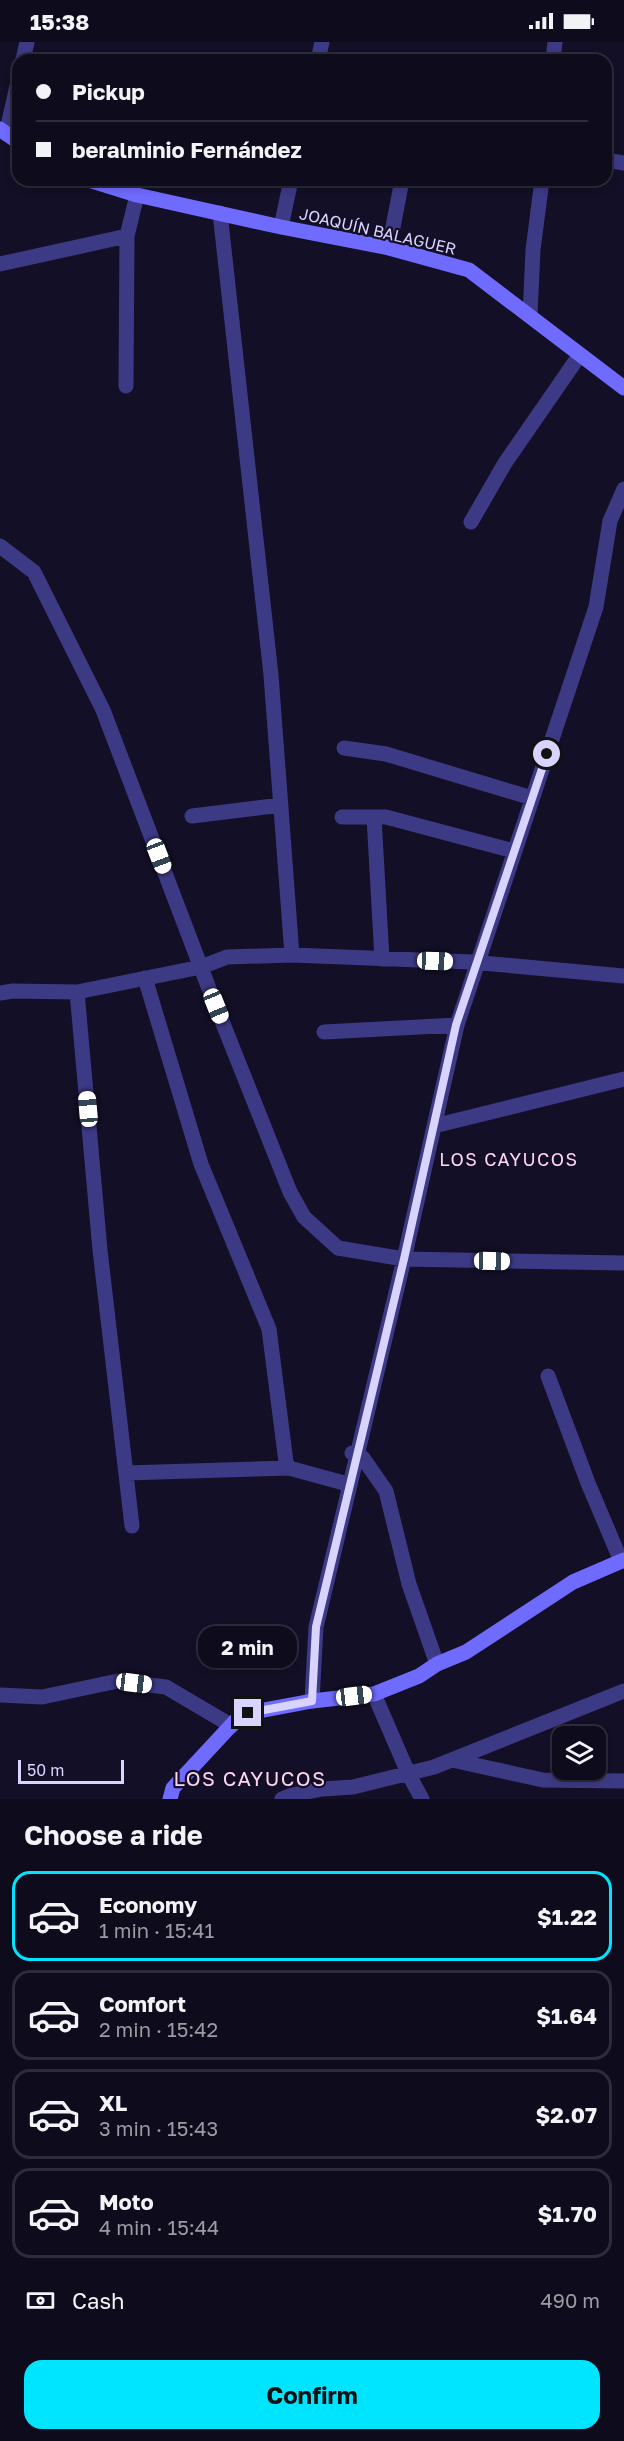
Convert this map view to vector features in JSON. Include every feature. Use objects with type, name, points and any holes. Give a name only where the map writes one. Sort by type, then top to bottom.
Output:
[{"type":"main road","name":"JOAQUÍN BALAGUER","points":[[109,186],[137,195],[281,227],[388,248],[469,270],[624,388]]},
{"type":"main road","points":[[171,1799],[173,1788],[238,1718],[248,1713],[312,1701],[374,1694],[419,1676],[437,1664],[465,1652],[573,1582],[622,1560]]},
{"type":"street","points":[[8,135],[12,114]]},
{"type":"street","points":[[281,227],[290,186]]},
{"type":"street","points":[[388,248],[401,186]]},
{"type":"street","points":[[530,316],[532,250],[541,186]]},
{"type":"street","points":[[126,386],[127,236],[137,195]]},
{"type":"street","points":[[220,213],[269,663],[292,955]]},
{"type":"street","points":[[0,264],[127,236]]},
{"type":"street","points":[[471,522],[505,463],[579,356]]},
{"type":"street","points":[[312,1701],[316,1627],[404,1259],[456,1025],[596,608],[610,521],[624,489]]},
{"type":"street","points":[[0,546],[34,572],[103,710],[290,1192],[304,1216],[338,1248],[404,1259],[624,1263]]},
{"type":"street","points":[[344,748],[386,754],[532,798]]},
{"type":"street","points":[[192,816],[281,806]]},
{"type":"street","points":[[342,817],[386,817],[514,851]]},
{"type":"street","points":[[374,817],[382,959]]},
{"type":"street","points":[[0,993],[13,991],[77,992],[201,967],[227,957],[292,955],[471,962],[624,976]]},
{"type":"street","points":[[146,978],[201,1164],[269,1329],[284,1452],[289,1468]]},
{"type":"street","points":[[77,992],[100,1250],[132,1526]]},
{"type":"street","points":[[324,1032],[456,1025]]},
{"type":"street","points":[[434,1126],[624,1079]]},
{"type":"street","points":[[548,1376],[588,1483],[622,1560]]},
{"type":"street","points":[[352,1453],[363,1458],[386,1491],[409,1584],[437,1664]]},
{"type":"street","points":[[126,1473],[289,1468],[344,1484]]},
{"type":"street","points":[[0,1695],[42,1697],[118,1681],[166,1688],[232,1726]]},
{"type":"street","points":[[282,1799],[302,1793],[353,1787],[409,1774],[452,1760],[624,1691]]},
{"type":"street","points":[[374,1694],[422,1799]]},
{"type":"street","points":[[452,1760],[543,1780],[624,1781]]},
{"type":"district","name":"LOS CAYUCOS","points":[[509,1159]]},
{"type":"district","name":"LOS CAYUCOS","points":[[250,1778]]},
{"type":"route","points":[[248,1713],[312,1701],[316,1627],[404,1259],[456,1025],[547,754]]}]
